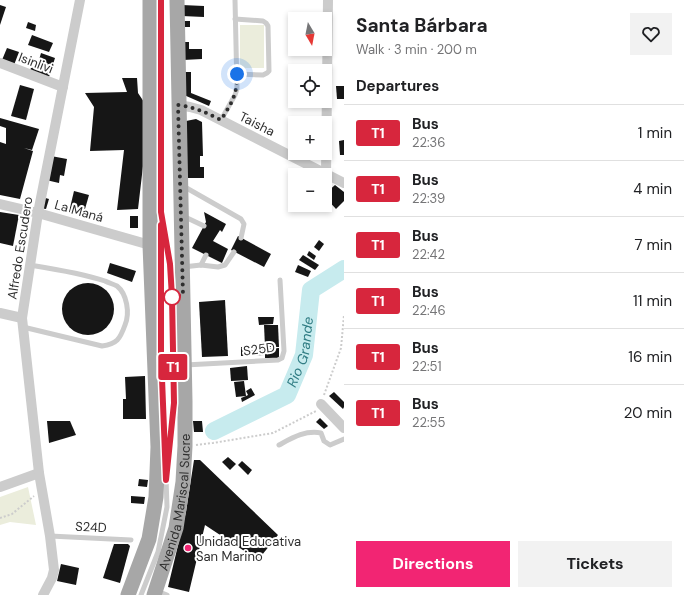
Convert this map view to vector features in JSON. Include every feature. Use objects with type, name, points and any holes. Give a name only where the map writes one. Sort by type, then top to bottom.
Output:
[{"type":"main road","name":"Avenida Mariscal Sucre","points":[[128,595],[149,540],[156,497],[158,446],[150,245],[150,0]]},
{"type":"main road","name":"Avenida Mariscal Sucre","points":[[159,594],[176,528],[185,446],[177,0]]},
{"type":"street","name":"Alfredo Escudero","points":[[43,595],[52,578],[54,570],[43,489],[39,473],[23,323],[38,213],[80,0]]},
{"type":"street","points":[[326,168],[328,0]]},
{"type":"street","name":"Isinlivi","points":[[0,63],[63,87]]},
{"type":"street","name":"Taisha","points":[[178,105],[190,106],[201,110],[316,168]]},
{"type":"street","name":"Taisha","points":[[332,176],[344,183]]},
{"type":"street","name":"La Maná","points":[[0,204],[38,213],[150,245]]},
{"type":"street","points":[[0,313],[23,323]]},
{"type":"street","points":[[321,404],[344,428]]},
{"type":"street","points":[[0,487],[39,473]]},
{"type":"lane","points":[[161,0],[161,345]]},
{"type":"lane","points":[[221,120],[237,89],[235,0]]},
{"type":"lane","points":[[235,19],[263,21],[268,26],[269,71],[263,74],[237,74]]},
{"type":"lane","points":[[180,184],[241,219],[244,224],[241,238]]},
{"type":"lane","points":[[161,212],[170,264],[174,403],[166,480]]},
{"type":"lane","points":[[181,216],[204,226]]},
{"type":"lane","points":[[182,267],[218,267],[225,265],[234,252]]},
{"type":"lane","points":[[201,266],[206,255]]},
{"type":"lane","points":[[23,323],[102,346],[111,345],[116,342],[126,323],[127,307],[124,294],[116,285],[96,278],[30,265]]},
{"type":"lane","name":"S25D","points":[[184,365],[278,360],[282,358],[284,351],[280,280]]},
{"type":"lane","points":[[278,444],[300,434],[313,431],[321,433],[324,441],[330,445],[344,439]]},
{"type":"lane","points":[[141,595],[158,552],[167,507],[164,435]]},
{"type":"lane","name":"S24D","points":[[50,536],[131,540]]},
{"type":"path","points":[[185,446],[214,443],[273,432],[315,412],[321,404],[341,348],[344,315]]},
{"type":"path","points":[[0,518],[12,514],[43,489]]},
{"type":"green space","points":[[240,25],[264,25],[264,68],[240,68]]},
{"type":"green space","points":[[28,487],[36,525],[10,522],[0,525],[0,497]]},
{"type":"building","points":[[0,5],[6,7],[0,25]]},
{"type":"building","points":[[182,5],[204,6],[204,17],[182,16]]},
{"type":"building","points":[[184,21],[190,21],[190,27],[185,27]]},
{"type":"building","points":[[28,22],[36,25],[35,31],[26,28]]},
{"type":"building","points":[[32,35],[53,43],[49,52],[28,45]]},
{"type":"building","points":[[183,42],[189,42],[189,49],[202,49],[202,59],[183,60]]},
{"type":"building","points":[[7,48],[19,52],[14,65],[2,60]]},
{"type":"building","points":[[41,53],[55,58],[49,77],[30,71],[33,61],[39,60]]},
{"type":"building","points":[[183,72],[191,72],[191,93],[211,101],[209,106],[184,95]]},
{"type":"building","points":[[122,78],[137,78],[138,93],[146,105],[145,149],[138,209],[117,210],[124,150],[90,151],[94,107],[85,93],[127,92]]},
{"type":"building","points":[[20,85],[34,89],[26,120],[11,116]]},
{"type":"building","points":[[336,86],[344,86],[344,99],[337,99]]},
{"type":"building","points":[[0,118],[39,129],[32,150],[24,148],[33,151],[20,199],[0,195],[0,142],[6,144],[6,128],[0,126]]},
{"type":"building","points":[[196,119],[202,122],[203,156],[200,156],[200,167],[204,167],[204,178],[187,178],[186,121]]},
{"type":"building","points":[[344,140],[344,155],[340,155],[339,141]]},
{"type":"building","points":[[51,156],[67,159],[64,176],[60,175],[59,183],[46,180]]},
{"type":"building","points":[[335,185],[344,192],[344,201],[336,209],[332,205],[332,188]]},
{"type":"building","points":[[74,191],[89,195],[83,216],[69,212]]},
{"type":"building","points":[[42,197],[49,199],[46,209],[40,208]]},
{"type":"building","points":[[0,212],[19,215],[13,246],[0,243]]},
{"type":"building","points":[[204,212],[226,224],[222,232],[220,230],[213,241],[228,249],[222,263],[192,248],[206,222]]},
{"type":"building","points":[[130,216],[138,216],[138,228],[130,228]]},
{"type":"building","points":[[238,236],[271,254],[264,267],[231,250]]},
{"type":"building","points":[[319,240],[324,244],[319,251],[314,247]]},
{"type":"building","points":[[309,251],[316,256],[314,260],[307,255]]},
{"type":"building","points":[[303,255],[319,265],[315,270],[299,260]]},
{"type":"building","points":[[110,263],[136,271],[132,282],[107,273]]},
{"type":"building","points":[[298,265],[311,271],[308,277],[295,272]]},
{"type":"building","points":[[88,283],[102,287],[110,295],[114,309],[110,323],[102,331],[88,335],[74,331],[66,323],[62,309],[66,295],[74,287]]},
{"type":"building","points":[[225,300],[228,356],[202,357],[199,302]]},
{"type":"building","points":[[258,317],[274,317],[273,324],[259,325]]},
{"type":"building","points":[[264,325],[278,325],[279,347],[265,347]]},
{"type":"building","points":[[264,346],[264,355],[241,356],[241,347]]},
{"type":"building","points":[[279,348],[279,358],[265,358],[265,349]]},
{"type":"building","points":[[247,366],[248,380],[231,381],[230,368]]},
{"type":"building","points":[[145,376],[146,419],[123,419],[123,399],[126,399],[125,377]]},
{"type":"building","points":[[244,381],[246,396],[236,397],[234,382]]},
{"type":"building","points":[[251,388],[255,395],[242,402],[241,398],[248,395],[246,391]]},
{"type":"building","points":[[334,392],[344,402],[343,409],[329,396]]},
{"type":"building","points":[[320,418],[328,426],[324,429],[316,422]]},
{"type":"building","points":[[47,421],[70,421],[76,435],[49,443]]},
{"type":"building","points":[[193,421],[202,421],[203,432],[194,432]]},
{"type":"building","points":[[228,457],[236,464],[230,470],[222,462]]},
{"type":"building","points":[[194,460],[200,460],[278,535],[258,560],[205,525],[189,592],[168,587],[186,512]]},
{"type":"building","points":[[242,461],[252,470],[248,475],[238,465]]},
{"type":"building","points":[[139,479],[148,480],[147,487],[138,486]]},
{"type":"building","points":[[131,496],[145,497],[144,504],[131,503]]},
{"type":"building","points":[[114,544],[128,544],[130,546],[120,583],[103,578]]},
{"type":"building","points":[[61,564],[79,568],[76,585],[57,581]]},
{"type":"waterway","name":"Rio Grande","points":[[214,431],[287,395],[304,355],[311,290],[344,269]]},
{"type":"bus line","name":"T1","points":[[161,0],[161,212],[170,264],[174,403],[166,480],[161,353],[161,225]]},
{"type":"place","name":"Unidad Educativa San Marino","points":[[188,548]]},
{"type":"route","points":[[172,297],[183,295],[178,105],[190,106],[221,120],[235,95],[237,89],[237,74]]}]
